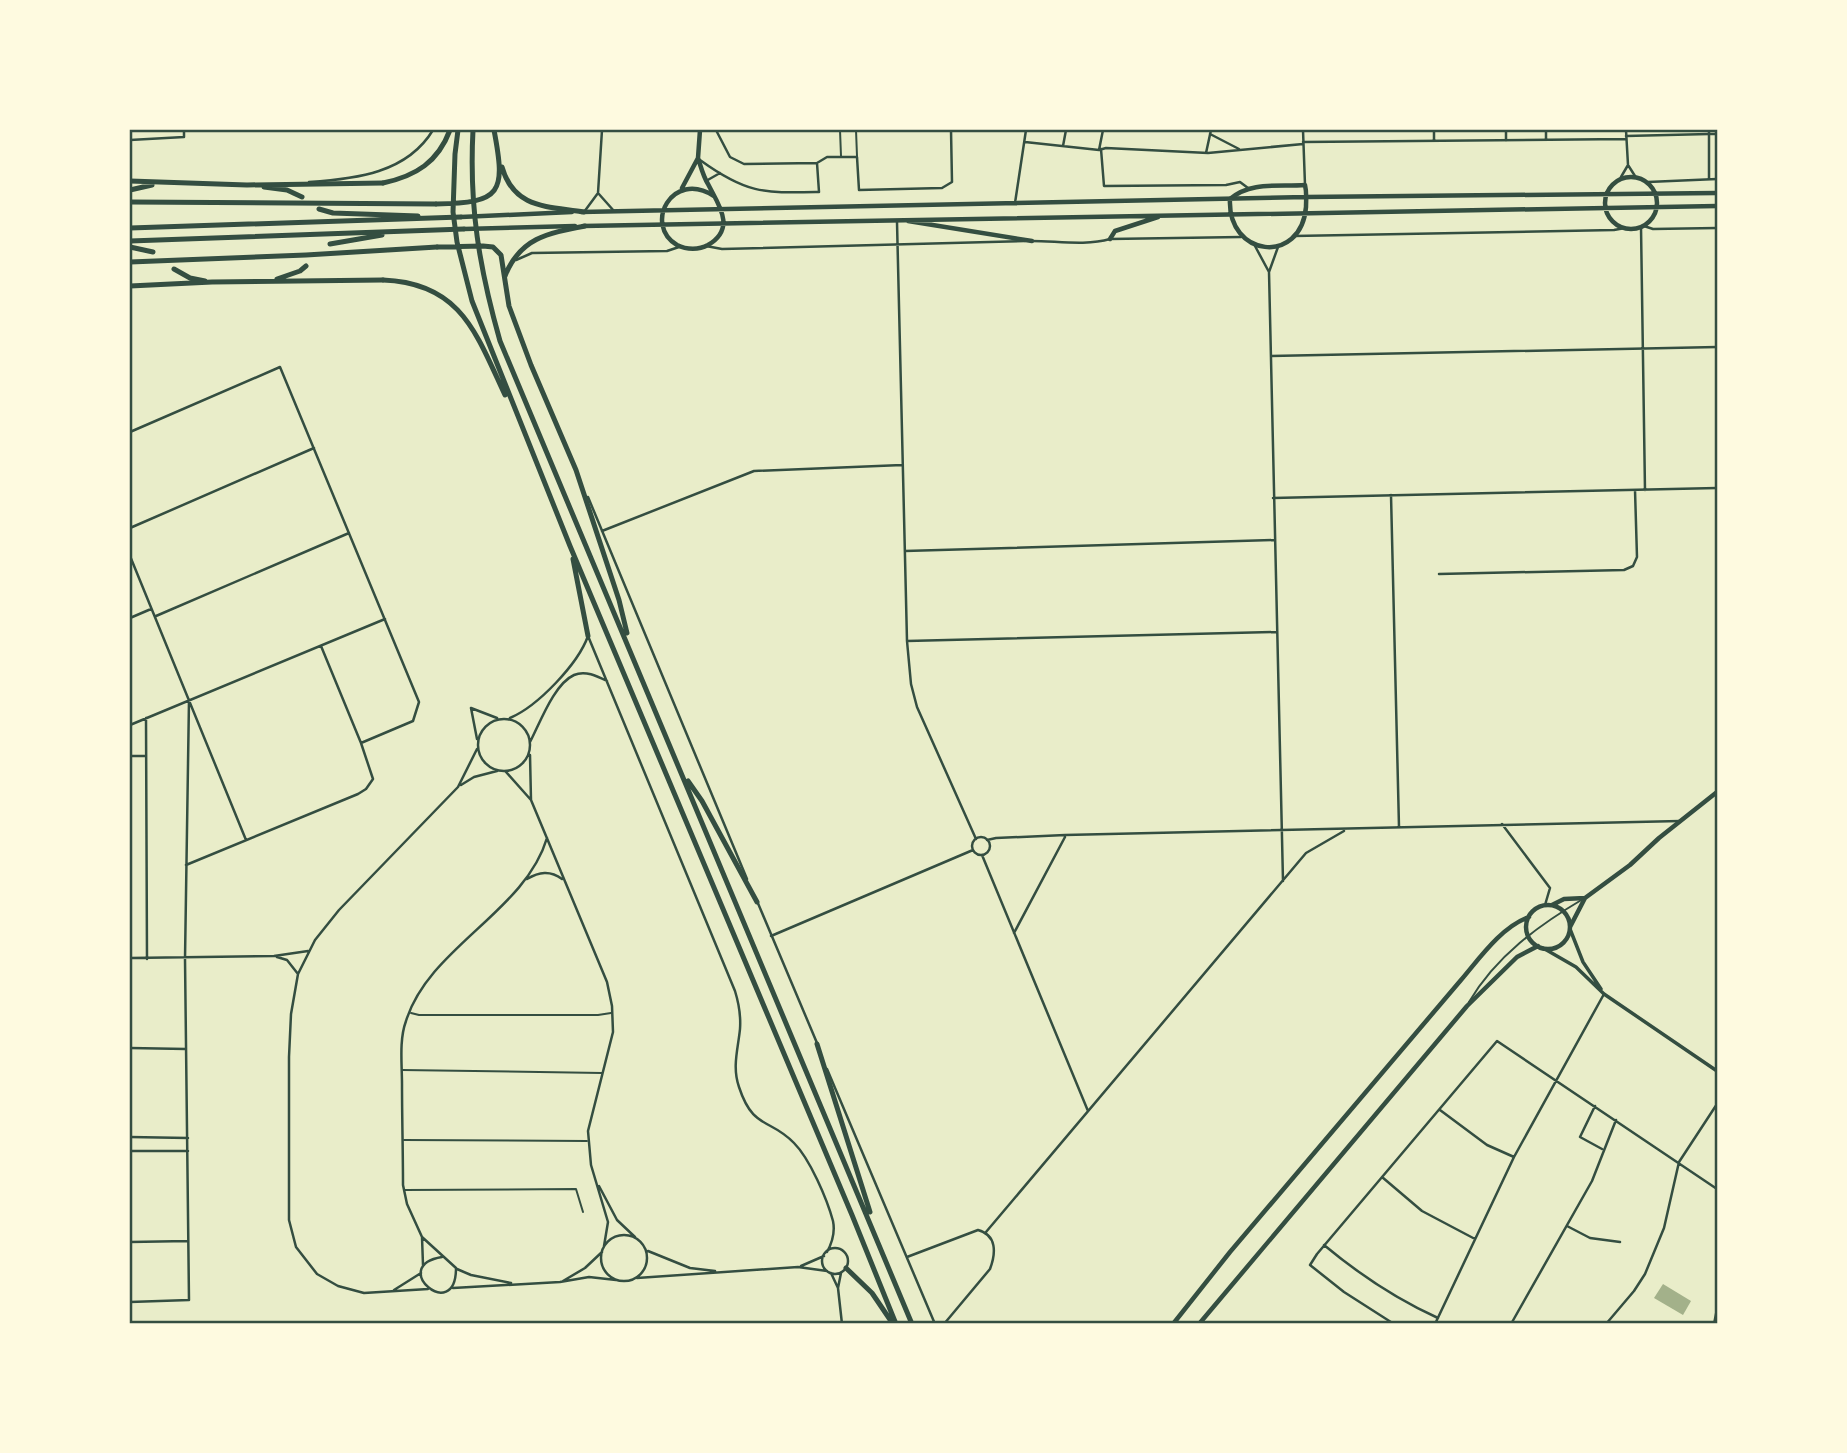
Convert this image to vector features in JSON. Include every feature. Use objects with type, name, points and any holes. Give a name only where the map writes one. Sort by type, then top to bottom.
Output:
[{"type":"highway","points":[[130,181],[247,185],[383,183],[414,174],[433,160],[445,144],[450,130]]},
{"type":"highway","points":[[458,130],[453,183],[457,242],[464,278],[525,436],[852,1215],[895,1324]]},
{"type":"highway","points":[[473,130],[472,178],[477,247],[500,341],[912,1324]]},
{"type":"highway","points":[[130,202],[479,202],[495,189],[500,174],[494,130]]},
{"type":"highway","points":[[499,159],[508,185],[520,198],[534,204],[584,212]]},
{"type":"highway","points":[[130,190],[162,183]]},
{"type":"highway","points":[[247,185],[286,190],[302,197]]},
{"type":"highway","points":[[319,209],[333,213],[438,218]]},
{"type":"highway","points":[[130,228],[461,217]]},
{"type":"highway","points":[[504,279],[519,251],[534,240],[554,232],[585,226]]},
{"type":"highway","points":[[130,241],[464,229]]},
{"type":"highway","points":[[330,244],[414,231]]},
{"type":"highway","points":[[130,247],[153,253]]},
{"type":"highway","points":[[130,262],[437,247],[493,247],[500,255],[505,290],[518,331],[576,470],[619,600],[632,653]]},
{"type":"highway","points":[[271,281],[300,271],[306,266]]},
{"type":"highway","points":[[174,269],[190,278],[212,282]]},
{"type":"highway","points":[[130,286],[383,280],[408,281],[427,288],[449,301],[465,318],[479,340],[525,436]]},
{"type":"highway","points":[[570,545],[588,636]]},
{"type":"highway","points":[[681,770],[702,801],[757,902]]},
{"type":"highway","points":[[817,1044],[881,1245]]},
{"type":"highway","points":[[843,1270],[872,1293],[895,1324]]},
{"type":"main road","points":[[698,159],[682,189],[671,197],[663,210],[662,224],[673,242],[680,247],[695,249],[716,239],[724,222],[722,209],[706,181],[698,159],[700,130]]},
{"type":"main road","points":[[1635,176],[1648,182],[1656,194],[1657,208],[1650,221],[1642,226],[1625,228],[1616,225],[1605,209],[1606,195],[1611,185],[1621,177],[1635,176]]},
{"type":"main road","points":[[1304,186],[1306,197],[1303,225],[1294,236],[1278,247],[1255,246],[1242,237],[1234,226],[1229,214],[1230,199],[1248,188],[1304,186]]},
{"type":"main road","points":[[682,189],[695,187],[714,196]]},
{"type":"main road","points":[[461,217],[614,211],[1306,197],[1717,193]]},
{"type":"main road","points":[[464,229],[724,222],[1717,206]]},
{"type":"main road","points":[[1110,239],[1115,231],[1127,225],[1164,215]]},
{"type":"main road","points":[[897,219],[1032,241]]},
{"type":"main road","points":[[1199,1324],[1467,1006],[1517,957],[1540,947],[1553,948],[1563,943],[1585,898],[1630,865],[1717,792]]},
{"type":"main road","points":[[1173,1324],[1230,1252],[1468,972],[1510,929],[1529,917],[1537,908],[1564,899],[1585,898]]},
{"type":"main road","points":[[1548,905],[1564,911],[1570,928]]},
{"type":"main road","points":[[1529,917],[1528,935],[1540,947]]},
{"type":"street","points":[[130,140],[184,137],[184,130]]},
{"type":"street","points":[[247,185],[316,181],[377,172],[398,164],[415,151],[433,130]]},
{"type":"street","points":[[584,212],[598,193],[602,130]]},
{"type":"street","points":[[717,132],[730,157],[744,164],[817,163],[827,157],[857,157],[859,190],[942,188],[952,183],[951,130]]},
{"type":"street","points":[[1015,203],[1026,130]]},
{"type":"street","points":[[1063,146],[1066,130]]},
{"type":"street","points":[[1103,130],[1100,149],[1104,186],[1226,185],[1240,182],[1248,188]]},
{"type":"street","points":[[1303,130],[1304,186]]},
{"type":"street","points":[[1434,130],[1434,141]]},
{"type":"street","points":[[1506,130],[1506,141]]},
{"type":"street","points":[[1546,130],[1546,140]]},
{"type":"street","points":[[1626,130],[1628,165],[1635,176]]},
{"type":"street","points":[[1206,153],[1210,132],[1242,150]]},
{"type":"street","points":[[1026,142],[1100,149],[1206,153],[1303,143],[1506,141],[1626,138],[1709,132],[1717,134]]},
{"type":"street","points":[[1709,132],[1709,179]]},
{"type":"street","points":[[698,159],[742,186],[767,193],[819,192],[817,163]]},
{"type":"street","points":[[1621,177],[1628,165]]},
{"type":"street","points":[[706,181],[720,173]]},
{"type":"street","points":[[1290,186],[1300,183],[1303,176]]},
{"type":"street","points":[[1648,182],[1717,179]]},
{"type":"street","points":[[598,193],[614,211]]},
{"type":"street","points":[[897,219],[907,641],[911,684],[917,707],[976,839]]},
{"type":"street","points":[[1645,490],[1642,226],[1653,229],[1717,228]]},
{"type":"street","points":[[1294,236],[1625,228]]},
{"type":"street","points":[[706,246],[722,249],[1065,240],[1095,243],[1110,239],[1242,237]]},
{"type":"street","points":[[1255,246],[1269,272]]},
{"type":"street","points":[[509,267],[518,258],[532,253],[667,251],[680,247]]},
{"type":"street","points":[[1278,247],[1269,272],[1283,881]]},
{"type":"street","points":[[1271,356],[1717,347]]},
{"type":"street","points":[[130,432],[280,368],[419,702],[413,721],[361,743]]},
{"type":"street","points":[[130,528],[314,449]]},
{"type":"street","points":[[602,531],[754,471],[902,465]]},
{"type":"street","points":[[576,470],[935,1324]]},
{"type":"street","points":[[1273,498],[1717,488]]},
{"type":"street","points":[[1439,574],[1624,570],[1633,566],[1637,557],[1635,490]]},
{"type":"street","points":[[1391,495],[1399,827]]},
{"type":"street","points":[[155,617],[349,533]]},
{"type":"street","points":[[905,551],[1275,540]]},
{"type":"street","points":[[130,556],[247,841]]},
{"type":"street","points":[[130,618],[151,609]]},
{"type":"street","points":[[130,724],[385,620]]},
{"type":"street","points":[[907,641],[1277,632]]},
{"type":"street","points":[[588,636],[735,991],[740,1009],[735,1058],[739,1088],[748,1108],[758,1120],[793,1142],[807,1159],[833,1222],[833,1235],[823,1264],[838,1288]]},
{"type":"street","points":[[508,719],[528,708],[575,661],[588,636]]},
{"type":"street","points":[[186,865],[366,789],[373,779],[321,646]]},
{"type":"street","points":[[530,741],[548,704],[567,680],[575,674],[583,673],[593,674],[607,681]]},
{"type":"street","points":[[130,1302],[188,1300],[185,959],[189,700]]},
{"type":"street","points":[[458,787],[477,749],[471,708],[498,719],[508,719],[524,727],[530,741],[531,800]]},
{"type":"street","points":[[146,718],[148,959]]},
{"type":"street","points":[[477,740],[482,729],[498,719]]},
{"type":"street","points":[[477,749],[486,765],[497,771]]},
{"type":"street","points":[[530,751],[520,766],[506,772],[497,771],[474,777],[458,787],[339,910],[308,951],[298,974],[290,1014],[289,1220],[296,1247],[317,1274],[338,1286],[364,1293],[428,1289],[444,1292],[470,1285],[521,1285],[589,1277],[625,1282],[637,1278],[798,1267],[829,1272],[843,1270]]},
{"type":"street","points":[[130,756],[146,756]]},
{"type":"street","points":[[506,772],[531,800],[607,982],[613,1032],[592,1110],[588,1141],[595,1180],[608,1222],[602,1264],[607,1274],[616,1280]]},
{"type":"street","points":[[982,855],[973,850],[973,842],[981,837],[987,840],[1065,835],[1680,821]]},
{"type":"street","points":[[1502,824],[1550,888],[1548,905]]},
{"type":"street","points":[[986,1232],[1306,853],[1347,829]]},
{"type":"street","points":[[1014,933],[1065,835]]},
{"type":"street","points":[[521,1285],[471,1275],[456,1268],[422,1237],[404,1190],[402,1070],[405,1023],[422,987],[524,880],[541,857],[547,838]]},
{"type":"street","points":[[982,855],[989,848],[987,840]]},
{"type":"street","points":[[771,936],[973,850]]},
{"type":"street","points":[[982,855],[1088,1111]]},
{"type":"street","points":[[524,880],[539,872],[555,874],[565,880]]},
{"type":"street","points":[[1570,928],[1584,962],[1604,994]]},
{"type":"street","points":[[1540,947],[1576,967],[1604,994],[1717,1072]]},
{"type":"street","points":[[130,958],[274,956],[308,951]]},
{"type":"street","points":[[274,956],[286,960],[298,974]]},
{"type":"street","points":[[1435,1324],[1514,1157],[1604,994]]},
{"type":"street","points":[[1394,1324],[1344,1292],[1310,1265],[1497,1041],[1717,1189]]},
{"type":"street","points":[[130,1048],[187,1049]]},
{"type":"street","points":[[1606,1324],[1634,1291],[1655,1255],[1679,1163],[1717,1104]]},
{"type":"street","points":[[1595,1106],[1580,1137],[1604,1149]]},
{"type":"street","points":[[1439,1109],[1487,1145],[1514,1157]]},
{"type":"street","points":[[1511,1324],[1592,1181],[1616,1120]]},
{"type":"street","points":[[130,1137],[188,1138]]},
{"type":"street","points":[[130,1151],[188,1151]]},
{"type":"street","points":[[1382,1177],[1422,1211],[1475,1239]]},
{"type":"street","points":[[595,1180],[617,1220],[647,1251],[690,1268],[725,1272]]},
{"type":"street","points":[[1567,1226],[1590,1237],[1620,1242]]},
{"type":"street","points":[[907,1256],[978,1230],[991,1237],[994,1258],[990,1269],[944,1324]]},
{"type":"street","points":[[604,1246],[613,1238],[627,1235],[638,1239]]},
{"type":"street","points":[[422,1237],[421,1273],[423,1283],[428,1289]]},
{"type":"street","points":[[130,1242],[188,1241]]},
{"type":"street","points":[[1325,1245],[1373,1284],[1402,1302],[1438,1318]]},
{"type":"street","points":[[798,1267],[835,1249],[845,1252],[848,1260],[838,1288],[842,1324]]},
{"type":"street","points":[[637,1278],[646,1267],[647,1251]]},
{"type":"street","points":[[560,1282],[585,1268],[602,1252]]},
{"type":"street","points":[[423,1267],[430,1259],[442,1257]]},
{"type":"street","points":[[452,1288],[456,1281],[456,1268]]},
{"type":"street","points":[[391,1292],[421,1273]]},
{"type":"street","points":[[1714,1324],[1717,1308]]},
{"type":"lane","points":[[840,130],[841,157]]},
{"type":"lane","points":[[856,130],[857,157]]},
{"type":"lane","points":[[1467,1006],[1486,977],[1528,935],[1585,898]]},
{"type":"lane","points":[[409,1012],[419,1015],[612,1013]]},
{"type":"lane","points":[[402,1070],[564,1070],[603,1073]]},
{"type":"lane","points":[[403,1140],[588,1141]]},
{"type":"lane","points":[[404,1190],[576,1189],[583,1212]]},
{"type":"shaded area","points":[[1663,1284],[1691,1301],[1683,1315],[1654,1298]]}]
